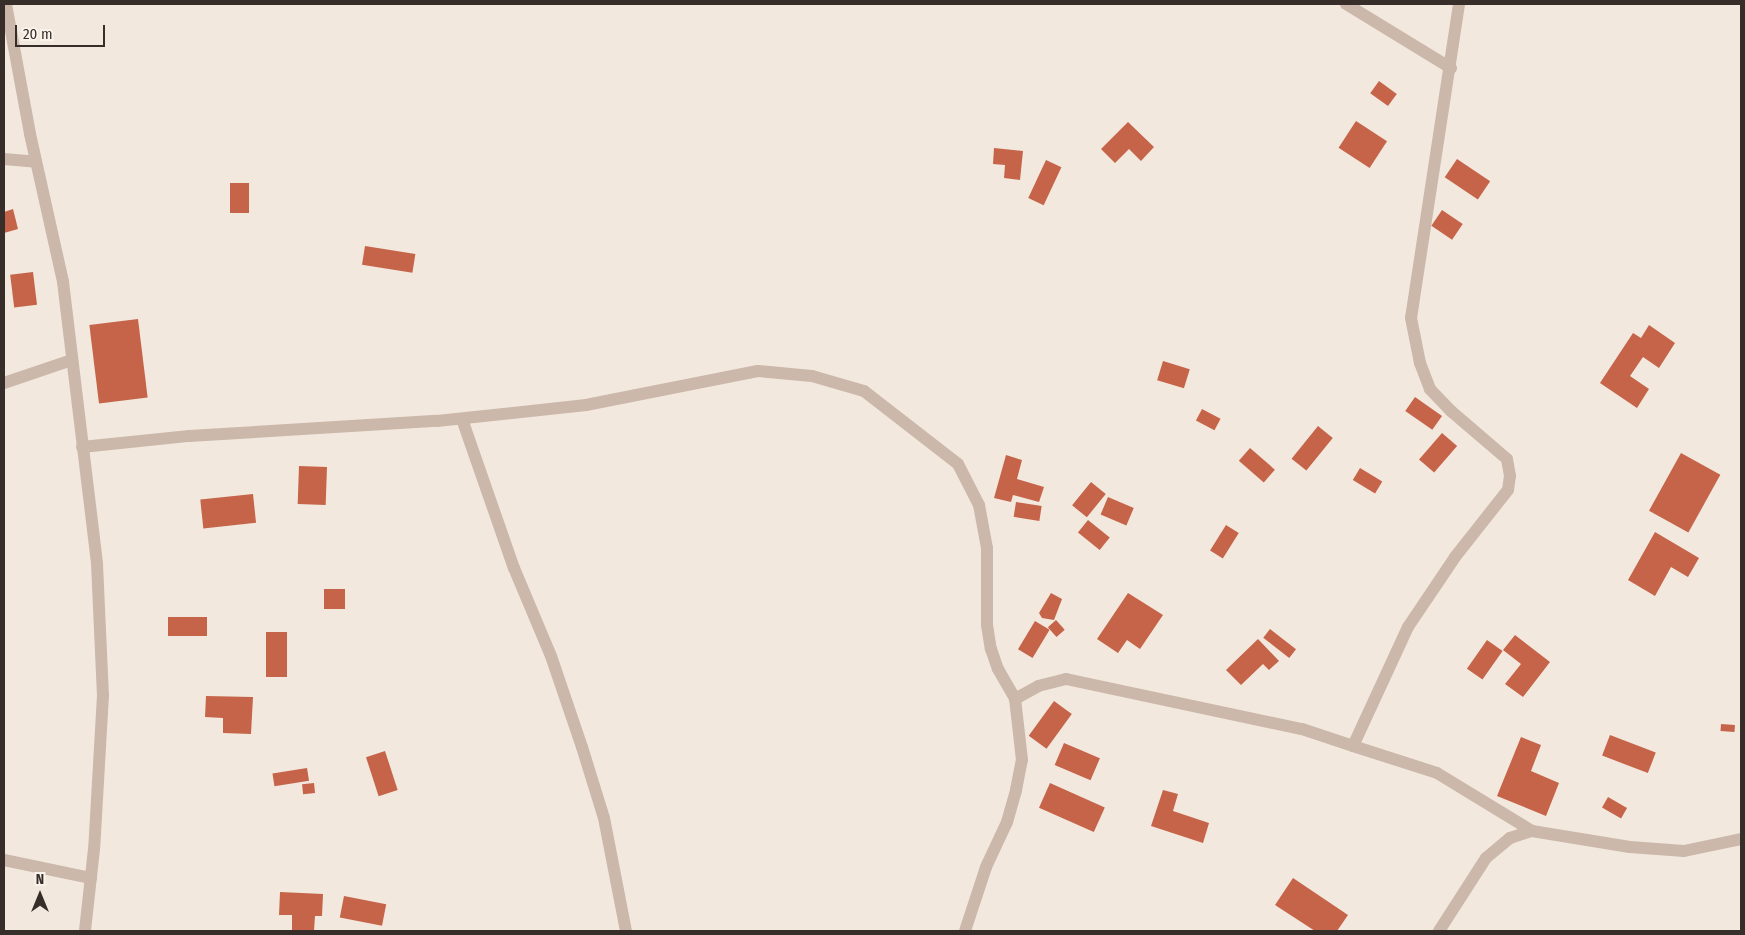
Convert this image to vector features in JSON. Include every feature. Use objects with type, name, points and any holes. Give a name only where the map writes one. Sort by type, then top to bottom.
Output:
[{"type":"street","points":[[6,4],[36,162],[63,282],[97,564],[103,694],[91,878],[85,931]]},
{"type":"street","points":[[1346,4],[1451,68]]},
{"type":"street","points":[[1353,746],[1408,627],[1455,557],[1508,490],[1510,476],[1507,459],[1451,412],[1430,389],[1420,363],[1411,318],[1460,4]]},
{"type":"street","points":[[4,159],[36,162]]},
{"type":"street","points":[[4,383],[72,360]]},
{"type":"street","points":[[82,447],[462,419],[586,406],[758,371],[812,376],[864,390],[958,464],[979,506],[987,548],[987,625],[991,649],[998,669],[1015,700],[1022,760],[1007,822],[986,867],[965,931]]},
{"type":"street","points":[[462,419],[514,568],[551,656],[582,747],[604,818],[626,931]]},
{"type":"street","points":[[1015,700],[1038,686],[1066,679],[1302,729],[1437,773],[1532,831],[1630,847],[1684,851],[1741,839]]},
{"type":"street","points":[[1440,931],[1486,858],[1510,838],[1532,831]]},
{"type":"street","points":[[4,860],[91,878]]},
{"type":"building","points":[[1379,81],[1397,94],[1388,106],[1370,93]]},
{"type":"building","points":[[1356,121],[1387,141],[1370,168],[1339,148]]},
{"type":"building","points":[[1128,122],[1154,147],[1141,161],[1129,149],[1115,163],[1101,149]]},
{"type":"building","points":[[994,148],[1023,151],[1020,180],[1004,178],[1005,165],[993,164]]},
{"type":"building","points":[[1457,159],[1490,181],[1478,200],[1445,177]]},
{"type":"building","points":[[1046,160],[1061,167],[1044,205],[1028,198]]},
{"type":"building","points":[[230,183],[249,183],[249,213],[230,213]]},
{"type":"building","points":[[13,209],[18,229],[4,233],[4,212]]},
{"type":"building","points":[[1442,210],[1463,224],[1452,240],[1431,226]]},
{"type":"building","points":[[365,246],[415,254],[412,273],[362,265]]},
{"type":"building","points":[[33,272],[37,305],[14,308],[10,275]]},
{"type":"building","points":[[138,319],[148,397],[99,403],[89,325]]},
{"type":"building","points":[[1649,325],[1675,343],[1659,368],[1643,357],[1630,376],[1649,389],[1637,408],[1600,383],[1633,333],[1641,338]]},
{"type":"building","points":[[1163,361],[1190,369],[1184,388],[1157,380]]},
{"type":"building","points":[[1415,397],[1442,416],[1432,430],[1405,411]]},
{"type":"building","points":[[1202,409],[1221,419],[1214,430],[1196,420]]},
{"type":"building","points":[[1318,426],[1333,438],[1306,471],[1292,459]]},
{"type":"building","points":[[1442,433],[1457,446],[1434,473],[1419,459]]},
{"type":"building","points":[[1250,448],[1275,470],[1264,482],[1239,461]]},
{"type":"building","points":[[1681,453],[1720,475],[1688,533],[1649,511]]},
{"type":"building","points":[[1006,455],[1022,460],[1017,479],[1044,487],[1039,502],[1013,495],[1011,502],[994,498]]},
{"type":"building","points":[[299,466],[327,467],[326,505],[298,504]]},
{"type":"building","points":[[1360,468],[1382,481],[1375,493],[1353,480]]},
{"type":"building","points":[[1091,482],[1106,494],[1087,517],[1072,505]]},
{"type":"building","points":[[253,494],[256,523],[203,528],[200,500]]},
{"type":"building","points":[[1108,497],[1134,508],[1126,525],[1101,514]]},
{"type":"building","points":[[1016,502],[1042,506],[1039,521],[1014,517]]},
{"type":"building","points":[[1088,520],[1110,538],[1100,550],[1078,532]]},
{"type":"building","points":[[1226,525],[1239,533],[1223,558],[1210,550]]},
{"type":"building","points":[[1655,532],[1699,558],[1688,577],[1671,567],[1655,596],[1628,580]]},
{"type":"building","points":[[324,589],[345,589],[345,609],[324,609]]},
{"type":"building","points":[[1051,593],[1062,599],[1054,620],[1042,618],[1039,613]]},
{"type":"building","points":[[1128,593],[1163,615],[1140,649],[1127,640],[1118,653],[1097,639]]},
{"type":"building","points":[[168,617],[207,617],[207,636],[168,636]]},
{"type":"building","points":[[1056,620],[1065,630],[1057,637],[1048,627]]},
{"type":"building","points":[[1035,621],[1050,630],[1033,658],[1018,649]]},
{"type":"building","points":[[1270,629],[1296,649],[1289,658],[1263,638]]},
{"type":"building","points":[[266,632],[287,632],[287,677],[266,677]]},
{"type":"building","points":[[1515,635],[1550,662],[1523,697],[1505,684],[1521,664],[1503,650]]},
{"type":"building","points":[[1258,639],[1279,661],[1269,670],[1263,664],[1241,685],[1226,670]]},
{"type":"building","points":[[1487,640],[1503,651],[1482,680],[1467,669]]},
{"type":"building","points":[[206,696],[253,697],[251,734],[223,733],[223,718],[205,717]]},
{"type":"building","points":[[1054,701],[1072,714],[1047,749],[1029,736]]},
{"type":"building","points":[[1721,724],[1735,725],[1734,732],[1721,731]]},
{"type":"building","points":[[1610,735],[1656,753],[1648,773],[1602,756]]},
{"type":"building","points":[[1521,737],[1541,745],[1531,771],[1559,783],[1546,816],[1497,796]]},
{"type":"building","points":[[1064,743],[1100,758],[1091,780],[1055,765]]},
{"type":"building","points":[[385,751],[398,790],[379,796],[366,757]]},
{"type":"building","points":[[307,768],[309,781],[274,786],[272,773]]},
{"type":"building","points":[[314,783],[315,793],[303,794],[302,784]]},
{"type":"building","points":[[1050,783],[1105,807],[1094,832],[1039,808]]},
{"type":"building","points":[[1163,790],[1178,794],[1173,811],[1209,823],[1203,843],[1151,826]]},
{"type":"building","points":[[1608,797],[1627,808],[1621,818],[1602,807]]},
{"type":"building","points":[[1293,878],[1348,915],[1337,931],[1315,931],[1275,905]]},
{"type":"building","points":[[280,892],[323,894],[322,916],[315,916],[314,931],[292,931],[292,915],[279,915]]},
{"type":"building","points":[[344,896],[386,904],[382,926],[340,918]]}]
